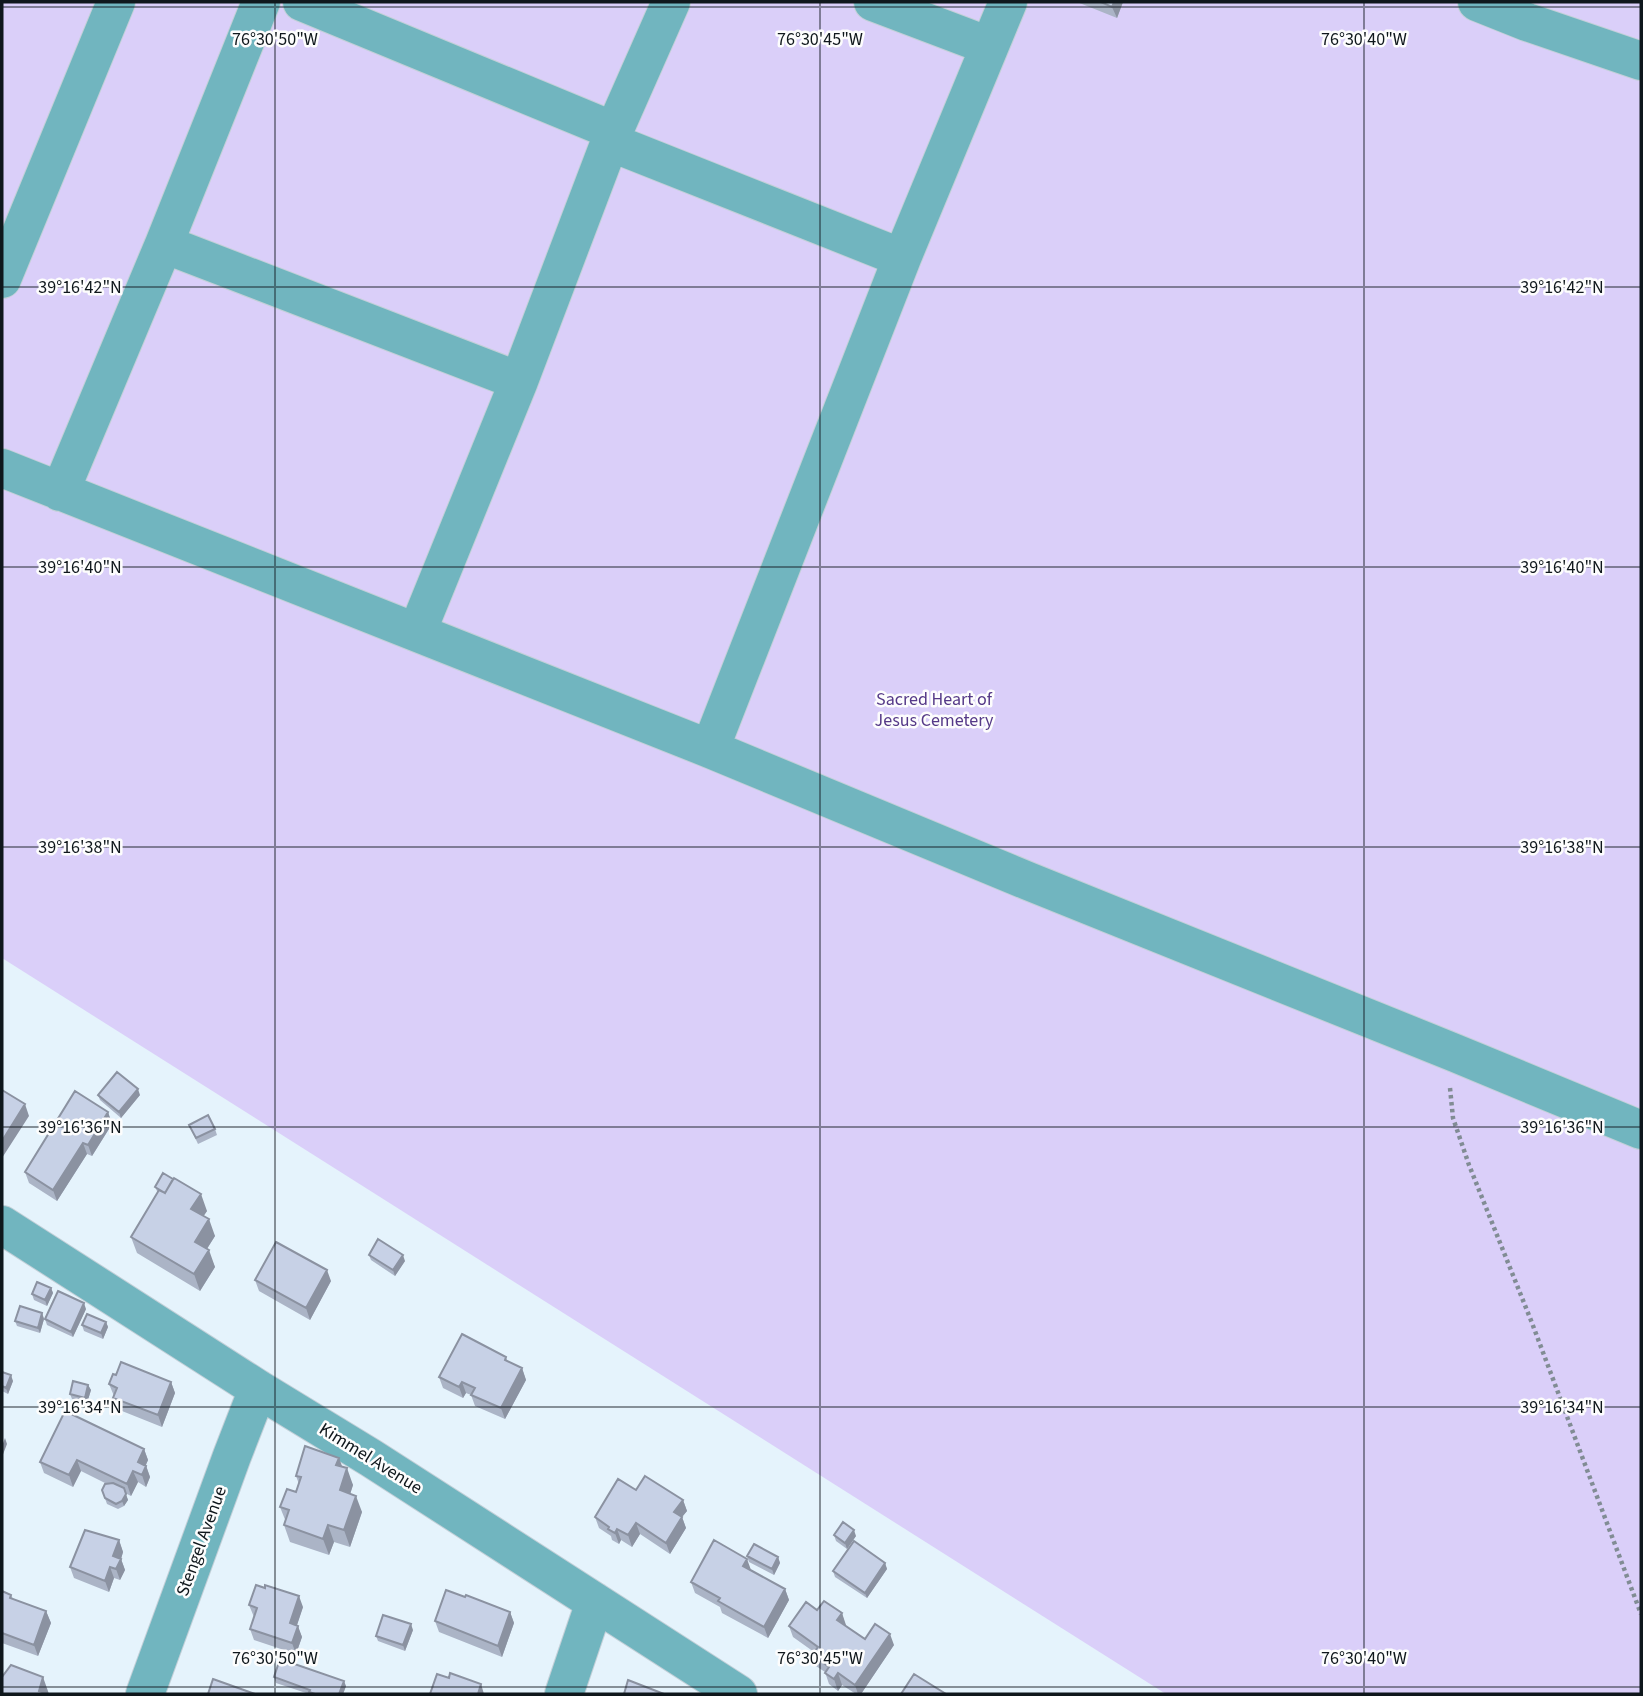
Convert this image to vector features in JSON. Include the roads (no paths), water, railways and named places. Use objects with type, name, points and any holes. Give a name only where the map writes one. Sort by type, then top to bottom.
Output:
[{"type":"street","points":[[2,279],[116,2]]},
{"type":"street","points":[[60,492],[261,2]]},
{"type":"street","points":[[303,2],[902,258]]},
{"type":"street","points":[[417,632],[519,381],[612,136],[671,2]]},
{"type":"street","points":[[873,2],[989,46]]},
{"type":"street","points":[[710,749],[902,258],[1008,2]]},
{"type":"street","points":[[1477,2],[1530,12],[1641,61]]},
{"type":"street","points":[[164,244],[519,381]]},
{"type":"street","points":[[2,468],[710,749],[1641,1130]]},
{"type":"street","name":"Kimmel Avenue","points":[[2,1225],[738,1694]]},
{"type":"street","name":"Stengel Avenue","points":[[145,1694],[258,1389]]},
{"type":"street","points":[[564,1694],[596,1602]]},
{"type":"park label","name":"Sacred Heart of Jesus Cemetery","points":[[934,709]]}]
